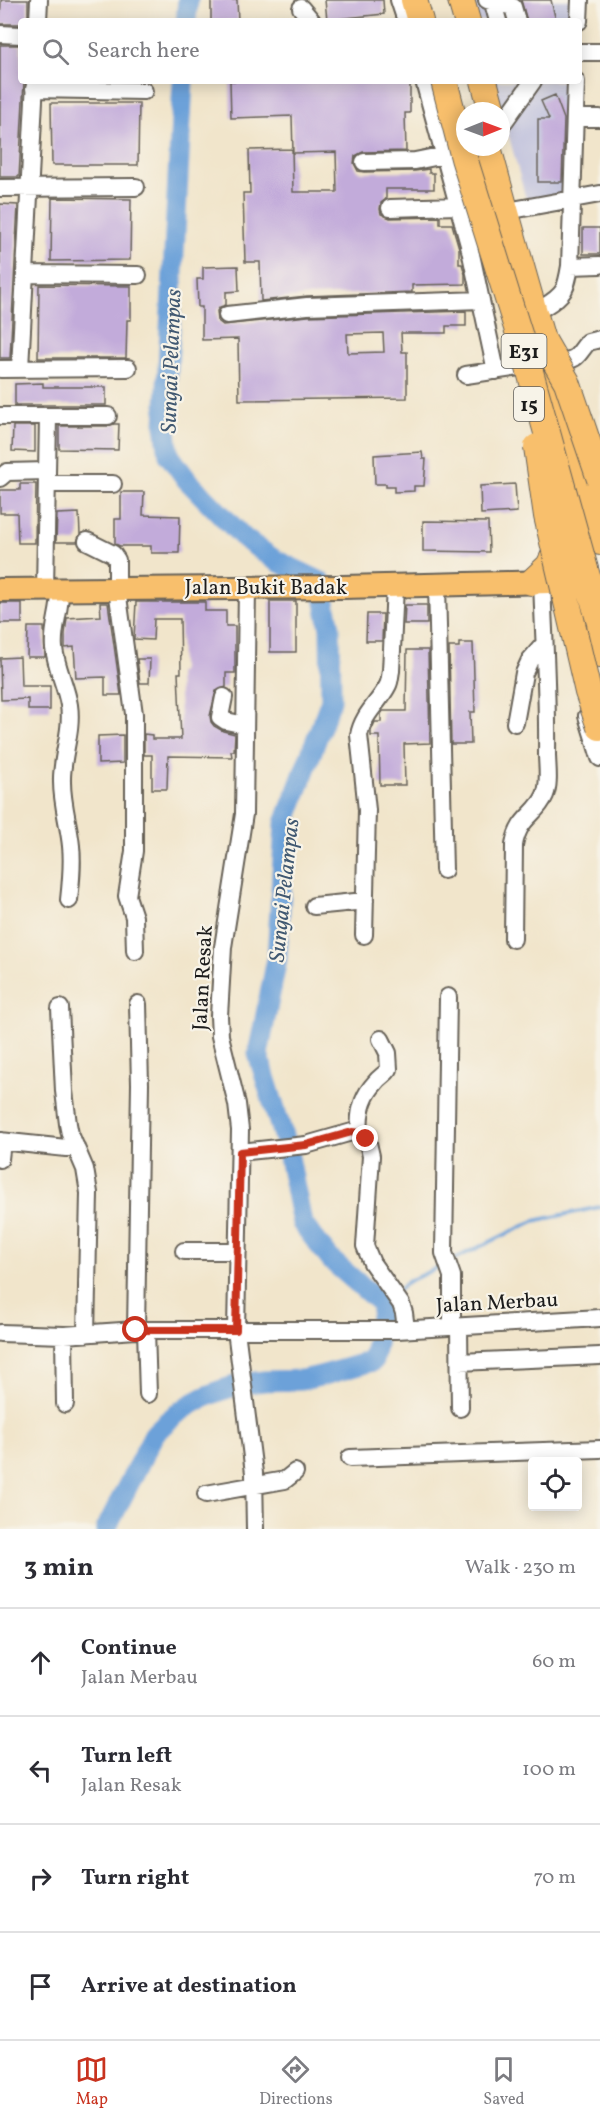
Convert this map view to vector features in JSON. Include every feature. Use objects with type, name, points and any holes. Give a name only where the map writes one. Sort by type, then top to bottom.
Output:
[{"type":"highway","points":[[414,0],[419,18]]},
{"type":"highway","points":[[423,0],[428,18]]},
{"type":"highway","points":[[449,0],[453,18]]},
{"type":"highway","points":[[461,0],[466,18]]},
{"type":"highway","name":"15","points":[[439,84],[520,357],[564,531],[589,581],[600,655]]},
{"type":"highway","name":"E31","points":[[445,84],[520,357],[600,622]]},
{"type":"highway","points":[[471,84],[476,102]]},
{"type":"highway","points":[[485,84],[490,102]]},
{"type":"highway","name":"E31","points":[[490,156],[518,260],[520,357],[600,542]]},
{"type":"highway","name":"15","points":[[504,156],[544,308],[600,503]]},
{"type":"highway","points":[[520,357],[567,382],[600,479]]},
{"type":"highway","points":[[520,357],[546,516],[588,693],[600,727]]},
{"type":"highway","points":[[541,582],[561,544],[564,531]]},
{"type":"main road","name":"Jalan Bukit Badak","points":[[0,590],[343,587],[589,581]]},
{"type":"street","points":[[38,18],[39,0]]},
{"type":"street","points":[[399,0],[405,18]]},
{"type":"street","points":[[579,18],[580,0]]},
{"type":"street","points":[[490,2],[497,18]]},
{"type":"street","points":[[490,2],[513,7],[517,18]]},
{"type":"street","points":[[301,8],[309,18]]},
{"type":"street","points":[[0,34],[18,35]]},
{"type":"street","points":[[582,52],[600,52]]},
{"type":"street","points":[[425,84],[469,245],[481,300],[520,357],[466,375]]},
{"type":"street","points":[[516,84],[520,98]]},
{"type":"street","points":[[510,113],[531,84]]},
{"type":"street","points":[[544,308],[560,298],[566,290],[570,266],[576,84]]},
{"type":"street","points":[[20,368],[34,85],[144,91]]},
{"type":"street","points":[[575,118],[600,118]]},
{"type":"street","points":[[364,162],[415,161],[445,155]]},
{"type":"street","points":[[0,188],[136,187]]},
{"type":"street","points":[[518,209],[600,194]]},
{"type":"street","points":[[390,208],[458,206]]},
{"type":"street","points":[[570,266],[600,265]]},
{"type":"street","points":[[25,274],[138,275]]},
{"type":"street","points":[[227,315],[307,306],[481,300]]},
{"type":"street","points":[[560,363],[574,360],[581,354],[588,342],[600,339]]},
{"type":"street","points":[[0,369],[128,368]]},
{"type":"street","points":[[0,416],[108,416]]},
{"type":"street","points":[[48,416],[47,478],[53,590],[61,603],[59,614],[54,621],[54,648],[69,707],[70,721],[62,764],[66,820],[71,844],[69,900]]},
{"type":"street","points":[[2,471],[113,484]]},
{"type":"street","points":[[87,541],[116,556],[117,589],[134,714],[134,851],[127,896],[134,917],[135,951]]},
{"type":"street","points":[[513,939],[516,833],[521,823],[545,795],[547,785],[548,732],[541,582]]},
{"type":"street","points":[[541,582],[600,758]]},
{"type":"street","points":[[437,585],[444,870]]},
{"type":"street","points":[[364,935],[367,810],[359,735],[367,714],[388,685],[392,671],[394,586]]},
{"type":"street","name":"Jalan Resak","points":[[247,587],[244,814],[223,947],[219,1016],[220,1036],[237,1104],[240,1130],[236,1330],[247,1405],[254,1485]]},
{"type":"street","points":[[515,723],[524,673],[530,660],[544,644]]},
{"type":"street","points":[[224,697],[220,717],[226,721],[244,725]]},
{"type":"street","points":[[314,906],[365,901]]},
{"type":"street","points":[[448,997],[444,1253],[452,1276],[460,1408]]},
{"type":"street","points":[[138,1004],[141,1330],[148,1394]]},
{"type":"street","points":[[60,1008],[70,1134],[85,1169],[89,1193],[86,1334]]},
{"type":"street","points":[[381,1039],[388,1053],[389,1069],[370,1089],[362,1105],[359,1120],[360,1133],[368,1143],[371,1156],[365,1246],[372,1263],[401,1304],[404,1313],[402,1330]]},
{"type":"street","points":[[240,1152],[306,1145],[352,1132],[360,1133]]},
{"type":"street","points":[[0,1159],[1,1141],[76,1147]]},
{"type":"street","points":[[184,1251],[238,1251]]},
{"type":"street","name":"Jalan Merbau","points":[[236,1330],[402,1330],[600,1318]]},
{"type":"street","points":[[0,1333],[64,1335],[141,1330],[236,1330]]},
{"type":"street","points":[[64,1335],[65,1404]]},
{"type":"street","points":[[459,1362],[600,1356]]},
{"type":"street","points":[[350,1458],[600,1449]]},
{"type":"street","points":[[206,1494],[285,1480],[295,1472]]},
{"type":"street","points":[[254,1485],[255,1529]]},
{"type":"shaded area","points":[[472,0],[576,0],[576,18],[477,18]]},
{"type":"shaded area","points":[[495,84],[573,84],[569,195],[527,203],[510,140],[510,102],[500,102]]},
{"type":"building","points":[[1,0],[28,0],[28,18],[18,18],[18,24],[0,24]]},
{"type":"building","points":[[211,0],[237,0],[238,18],[211,18]]},
{"type":"building","points":[[325,0],[383,0],[384,14],[327,18]]},
{"type":"building","points":[[521,0],[551,0],[555,18],[526,18]]},
{"type":"building","points":[[0,45],[18,45],[18,84],[24,84],[19,177],[0,177]]},
{"type":"building","points":[[230,84],[410,84],[410,113],[405,113],[406,151],[363,152],[355,156],[354,163],[358,171],[364,172],[429,169],[429,173],[434,173],[434,189],[386,189],[386,199],[381,203],[381,214],[390,218],[440,217],[440,224],[452,224],[459,248],[459,264],[462,264],[465,274],[465,284],[412,285],[412,292],[307,296],[261,301],[260,262],[245,262],[243,193],[250,193],[249,150],[292,149],[293,192],[337,192],[336,152],[293,153],[292,116],[231,118]]},
{"type":"building","points":[[555,95],[564,119],[562,182],[538,182],[538,119],[549,119],[541,101]]},
{"type":"building","points":[[51,103],[139,103],[138,165],[52,165]]},
{"type":"building","points":[[52,198],[131,199],[130,260],[51,261]]},
{"type":"building","points":[[0,204],[18,205],[10,358],[0,358]]},
{"type":"building","points":[[583,228],[600,228],[600,254],[583,254]]},
{"type":"building","points":[[238,266],[239,291],[226,292],[226,305],[217,311],[218,321],[223,325],[308,316],[466,311],[466,326],[446,326],[446,333],[401,333],[402,352],[407,352],[407,398],[239,400],[238,339],[202,340],[202,307],[198,307],[197,279],[203,279],[203,267]],"holes":[[[383,333],[384,352],[348,353],[347,334]]]},
{"type":"building","points":[[39,285],[131,286],[131,320],[127,320],[126,358],[38,358]]},
{"type":"building","points":[[43,383],[43,387],[106,387],[106,405],[15,405],[15,384]]},
{"type":"building","points":[[119,424],[118,450],[59,449],[59,426]]},
{"type":"building","points":[[13,426],[35,426],[35,452],[12,451]]},
{"type":"building","points":[[422,452],[423,459],[426,459],[424,486],[414,486],[414,491],[394,492],[394,487],[375,484],[374,455]]},
{"type":"building","points":[[20,484],[36,484],[35,543],[18,543],[17,513],[0,513],[0,490],[20,490]]},
{"type":"building","points":[[515,484],[517,512],[481,514],[480,486]]},
{"type":"building","points":[[121,492],[144,492],[143,515],[180,516],[179,553],[151,553],[151,546],[115,544],[115,519],[121,519]]},
{"type":"building","points":[[79,513],[80,534],[77,542],[56,542],[57,514]]},
{"type":"building","points":[[423,521],[488,522],[489,552],[423,551]]},
{"type":"building","points":[[270,601],[296,601],[296,652],[270,652]]},
{"type":"building","points":[[136,602],[205,602],[205,611],[226,611],[226,626],[235,626],[235,673],[226,673],[226,687],[216,691],[210,716],[214,726],[235,734],[232,757],[168,756],[167,789],[152,789],[152,755],[144,755],[144,734],[152,735],[152,739],[181,739],[178,673],[181,673],[180,619],[154,619],[153,640],[134,639]]},
{"type":"building","points":[[0,603],[22,603],[22,623],[0,623]]},
{"type":"building","points":[[100,603],[108,603],[121,695],[105,695],[105,677],[76,678],[74,647],[65,648],[67,618],[101,616]]},
{"type":"building","points":[[405,605],[427,605],[427,624],[404,624]]},
{"type":"building","points":[[367,614],[383,614],[382,641],[366,641]]},
{"type":"building","points":[[28,627],[44,627],[45,657],[27,657]]},
{"type":"building","points":[[459,643],[473,643],[475,712],[470,712],[471,744],[451,744],[449,647],[459,647]]},
{"type":"building","points":[[407,650],[428,650],[430,743],[404,744],[405,785],[380,785],[379,736],[371,736],[371,731],[375,722],[381,722],[383,711],[406,711]]},
{"type":"building","points":[[20,657],[21,686],[50,686],[50,710],[28,710],[28,699],[1,700],[0,658]]},
{"type":"building","points":[[137,659],[150,659],[149,683],[140,683]]},
{"type":"building","points":[[123,735],[123,763],[98,764],[98,736]]},
{"type":"waterway","name":"Sungai Pelampas","points":[[186,18],[188,0]]},
{"type":"waterway","name":"Sungai Pelampas","points":[[106,1529],[154,1434],[177,1413],[204,1397],[233,1386],[264,1381],[301,1380],[373,1361],[383,1305],[331,1260],[302,1223],[288,1152],[258,1054],[277,959],[285,823],[331,700],[330,628],[321,582],[275,560],[245,539],[187,480],[169,455],[165,425],[183,84]]},
{"type":"waterway","points":[[452,1260],[534,1221],[600,1207]]},
{"type":"waterway","points":[[398,1291],[407,1282],[443,1265]]},
{"type":"waterway","points":[[383,1305],[390,1299]]},
{"type":"route","points":[[136,1330],[236,1330],[240,1152],[306,1145],[352,1132],[360,1133],[366,1139]]}]
